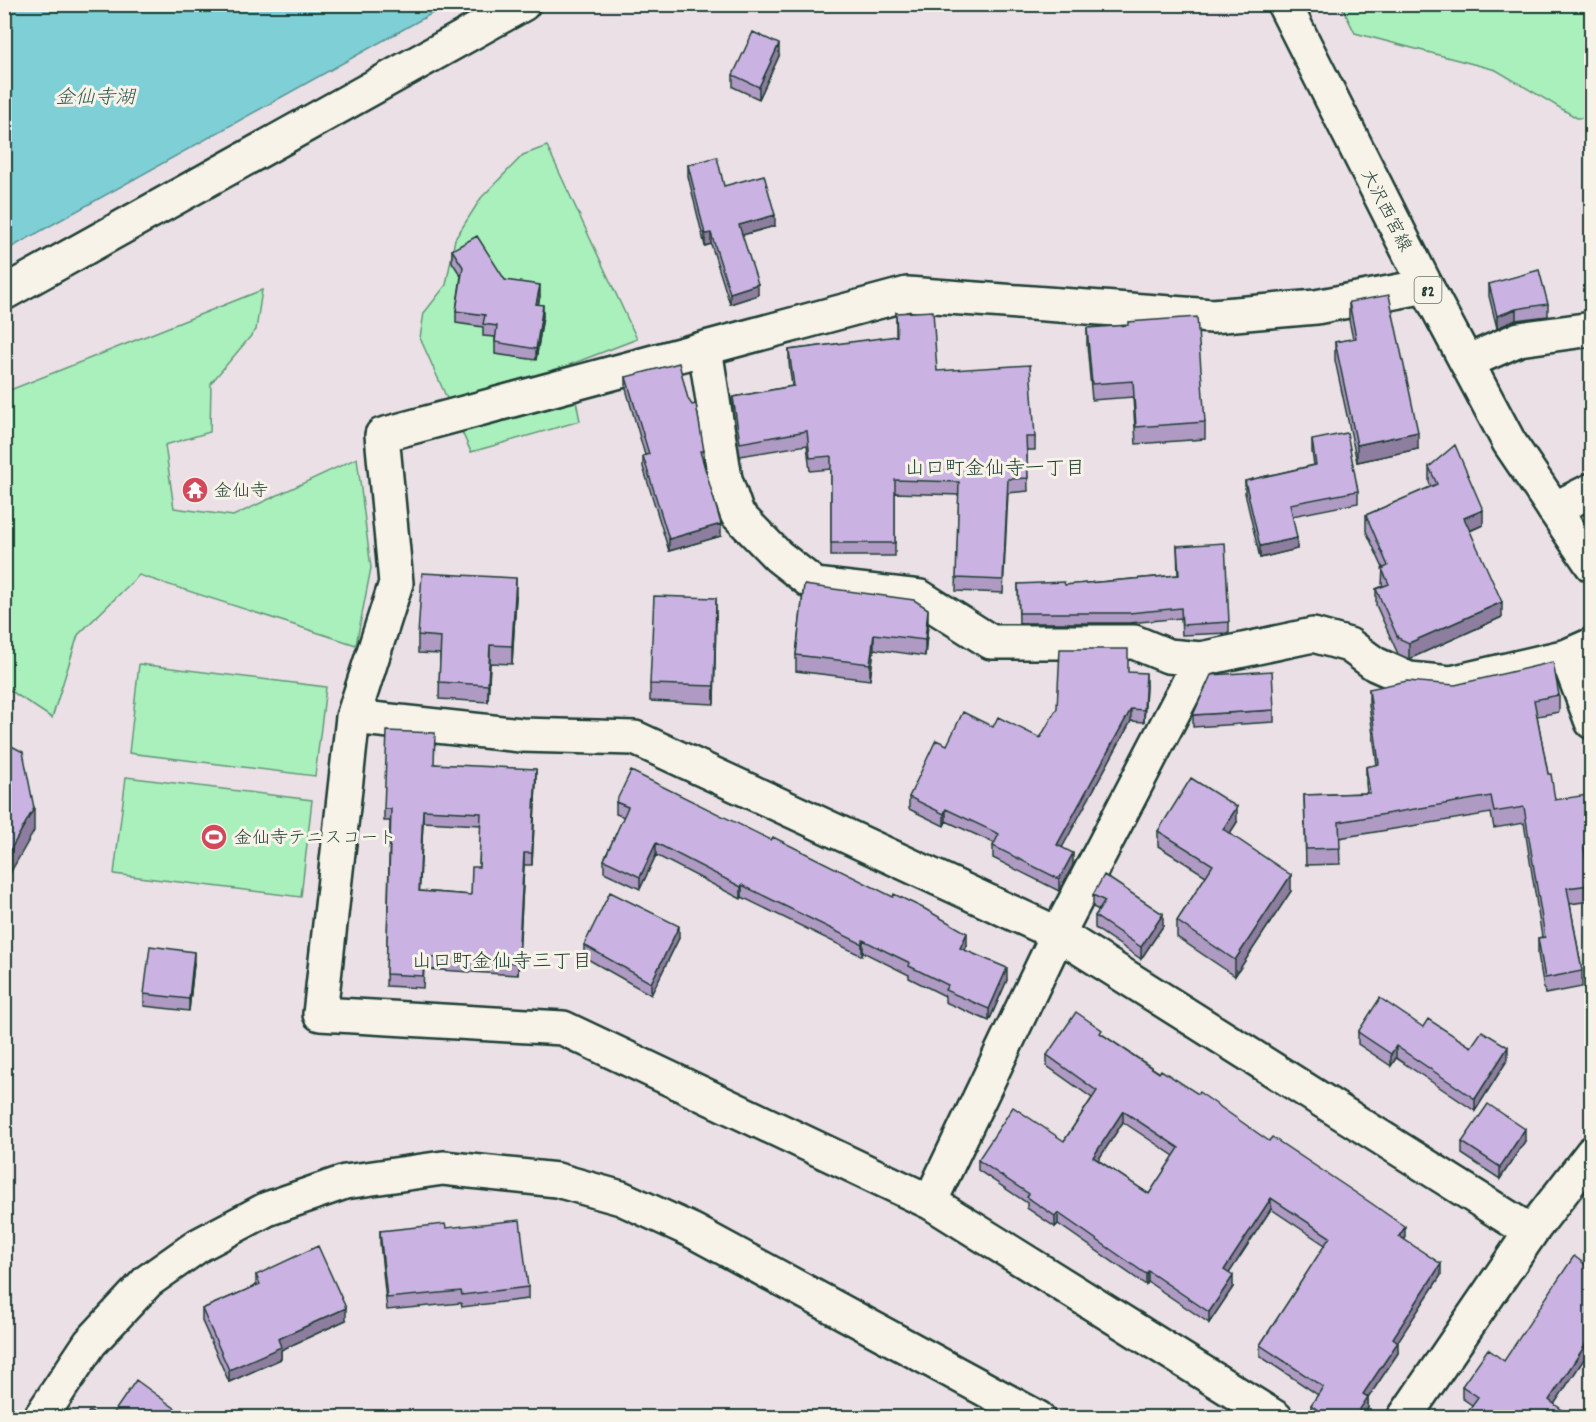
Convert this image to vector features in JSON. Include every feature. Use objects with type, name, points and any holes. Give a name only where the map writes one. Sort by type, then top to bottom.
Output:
[{"type":"street","points":[[4,293],[523,4]]},
{"type":"street","name":"大沢西宮線","points":[[1284,4],[1426,286],[1509,442],[1592,565]]},
{"type":"street","points":[[1276,1418],[930,1202],[563,1028],[320,1014],[353,717],[396,583],[382,435],[907,294],[1212,316],[1316,307],[1426,286]]},
{"type":"street","points":[[1467,362],[1519,339],[1592,329]]},
{"type":"street","points":[[705,348],[725,479],[737,514],[778,556],[814,585],[920,597],[991,642],[1134,642],[1168,656],[1201,660],[1313,635],[1349,645],[1375,664],[1409,679],[1451,683],[1579,650],[1592,722]]},
{"type":"street","points":[[1554,509],[1592,490]]},
{"type":"street","points":[[930,1202],[1058,934],[1201,660]]},
{"type":"street","points":[[353,717],[521,735],[635,738],[1058,934],[1531,1232]]},
{"type":"street","points":[[1404,1418],[1531,1232],[1592,1153]]},
{"type":"street","points":[[40,1418],[90,1342],[148,1281],[199,1245],[267,1209],[345,1182],[443,1168],[557,1180],[621,1198],[693,1231],[1038,1418]]},
{"type":"green space","points":[[1341,5],[1591,5],[1591,118],[1577,118],[1496,70],[1355,33]]},
{"type":"green space","points":[[547,146],[637,339],[569,365],[580,421],[471,452],[420,338],[424,313],[446,285],[455,239],[481,198],[523,155]]},
{"type":"green space","points":[[262,290],[256,330],[211,383],[210,432],[165,445],[174,508],[233,516],[357,458],[371,568],[356,645],[139,575],[78,635],[52,718],[5,687],[5,392]]},
{"type":"green space","name":"金仙寺テニスコート","points":[[139,664],[326,687],[315,776],[129,753]]},
{"type":"green space","name":"金仙寺テニスコート","points":[[126,777],[312,800],[301,897],[114,874]]},
{"type":"water","name":"金仙寺湖","points":[[5,4],[447,4],[447,5],[5,251]]},
{"type":"building","points":[[753,32],[779,44],[759,87],[733,75]]},
{"type":"building","points":[[717,157],[724,186],[764,175],[775,215],[739,225],[758,284],[730,293],[711,233],[705,234],[688,165]]},
{"type":"building","points":[[477,236],[505,280],[540,285],[536,304],[543,305],[536,349],[495,342],[497,326],[483,324],[485,315],[456,311],[463,267],[452,250]]},
{"type":"building","points":[[1539,270],[1548,304],[1516,309],[1497,316],[1489,284]]},
{"type":"building","points":[[1389,295],[1418,432],[1357,445],[1335,342],[1356,338],[1349,302]]},
{"type":"building","points":[[933,311],[937,371],[1030,365],[1035,437],[1026,437],[1028,478],[1008,479],[1003,580],[956,578],[959,482],[895,480],[895,543],[831,543],[831,456],[810,458],[807,431],[740,443],[733,397],[794,386],[789,350],[897,336],[896,313]]},
{"type":"building","points":[[1197,317],[1205,422],[1136,427],[1133,381],[1092,384],[1087,328],[1128,325],[1128,322]]},
{"type":"building","points":[[679,363],[688,399],[692,405],[696,404],[704,451],[700,451],[721,524],[669,539],[643,456],[649,454],[626,377]]},
{"type":"building","points":[[1347,433],[1358,491],[1290,504],[1297,538],[1260,546],[1245,481],[1316,465],[1312,440]]},
{"type":"building","points":[[1455,445],[1483,510],[1464,518],[1502,602],[1409,643],[1398,638],[1376,589],[1389,584],[1382,569],[1388,566],[1366,515],[1437,484],[1429,467]]},
{"type":"building","points":[[1225,543],[1229,622],[1182,625],[1181,608],[1129,613],[1019,613],[1018,584],[1064,582],[1065,585],[1179,575],[1177,546]]},
{"type":"building","points":[[422,573],[516,578],[512,646],[490,645],[488,685],[439,682],[441,637],[418,635]]},
{"type":"building","points":[[804,585],[914,600],[928,609],[925,640],[874,634],[870,664],[796,655]]},
{"type":"building","points":[[654,596],[716,598],[714,686],[650,684]]},
{"type":"building","points":[[1060,649],[1128,649],[1128,672],[1146,673],[1144,710],[1131,709],[1057,845],[1073,853],[1059,879],[993,846],[999,834],[946,809],[944,814],[909,797],[936,740],[947,745],[963,712],[993,727],[998,717],[1040,738],[1057,708]]},
{"type":"building","points":[[1553,662],[1559,695],[1534,700],[1548,774],[1551,774],[1555,800],[1587,795],[1592,820],[1592,847],[1584,848],[1590,885],[1567,888],[1582,971],[1545,978],[1538,938],[1545,937],[1524,807],[1494,812],[1491,796],[1339,822],[1340,848],[1306,849],[1304,795],[1370,793],[1366,767],[1379,764],[1369,689],[1407,681],[1455,685]]},
{"type":"building","points":[[1272,671],[1274,710],[1193,715],[1211,675]]},
{"type":"building","points":[[387,731],[435,733],[434,764],[536,769],[532,853],[524,853],[518,963],[424,957],[423,976],[386,974],[391,809],[384,809]],"holes":[[[423,810],[481,813],[479,867],[472,867],[471,895],[419,891]]]},
{"type":"building","points":[[4,742],[23,752],[34,808],[4,861]]},
{"type":"building","points":[[631,771],[771,840],[773,837],[893,897],[894,894],[967,933],[960,948],[1007,968],[989,1009],[945,990],[948,985],[909,966],[910,963],[863,940],[862,944],[742,885],[741,887],[656,843],[640,877],[604,860],[628,807],[616,802]]},
{"type":"building","points":[[1191,778],[1237,807],[1223,829],[1291,875],[1235,960],[1177,921],[1213,865],[1158,831]]},
{"type":"building","points":[[1104,875],[1163,914],[1141,947],[1095,916],[1105,901],[1093,895]]},
{"type":"building","points":[[610,892],[679,926],[651,983],[584,945]]},
{"type":"building","points":[[150,946],[194,952],[189,999],[144,994]]},
{"type":"building","points":[[1380,998],[1423,1027],[1428,1019],[1471,1047],[1482,1031],[1508,1047],[1475,1099],[1396,1046],[1391,1054],[1358,1032]]},
{"type":"building","points":[[1076,1012],[1102,1030],[1100,1033],[1159,1073],[1161,1070],[1198,1094],[1199,1092],[1269,1141],[1272,1137],[1371,1203],[1405,1227],[1399,1236],[1441,1264],[1393,1338],[1398,1342],[1363,1394],[1368,1397],[1354,1418],[1329,1418],[1311,1405],[1323,1387],[1260,1345],[1330,1237],[1271,1198],[1224,1270],[1233,1276],[1209,1312],[1148,1271],[1146,1274],[1058,1213],[1055,1216],[1027,1197],[1029,1194],[978,1160],[1013,1107],[1064,1141],[1097,1091],[1047,1055]],"holes":[[[1123,1111],[1179,1148],[1149,1194],[1093,1157]]]},
{"type":"building","points":[[1488,1104],[1525,1129],[1500,1167],[1462,1142]]},
{"type":"building","points":[[520,1220],[528,1287],[462,1295],[461,1291],[387,1298],[380,1231],[445,1224],[446,1228]]},
{"type":"building","points":[[318,1246],[346,1308],[278,1339],[281,1347],[229,1370],[202,1309],[260,1284],[256,1275]]},
{"type":"building","points":[[1574,1256],[1586,1265],[1592,1257],[1592,1335],[1549,1400],[1573,1418],[1463,1418],[1478,1397],[1462,1386],[1488,1349],[1504,1361]]},
{"type":"building","points":[[136,1380],[180,1412],[176,1418],[110,1418]]},
{"type":"building","points":[[89,1411],[102,1418],[86,1418]]},
{"type":"place","name":"金仙寺","points":[[195,490]]},
{"type":"place","name":"金仙寺テニスコート","points":[[214,837]]},
{"type":"district","name":"山口町金仙寺一丁目","points":[[995,467]]},
{"type":"district","name":"山口町金仙寺三丁目","points":[[502,960]]}]
